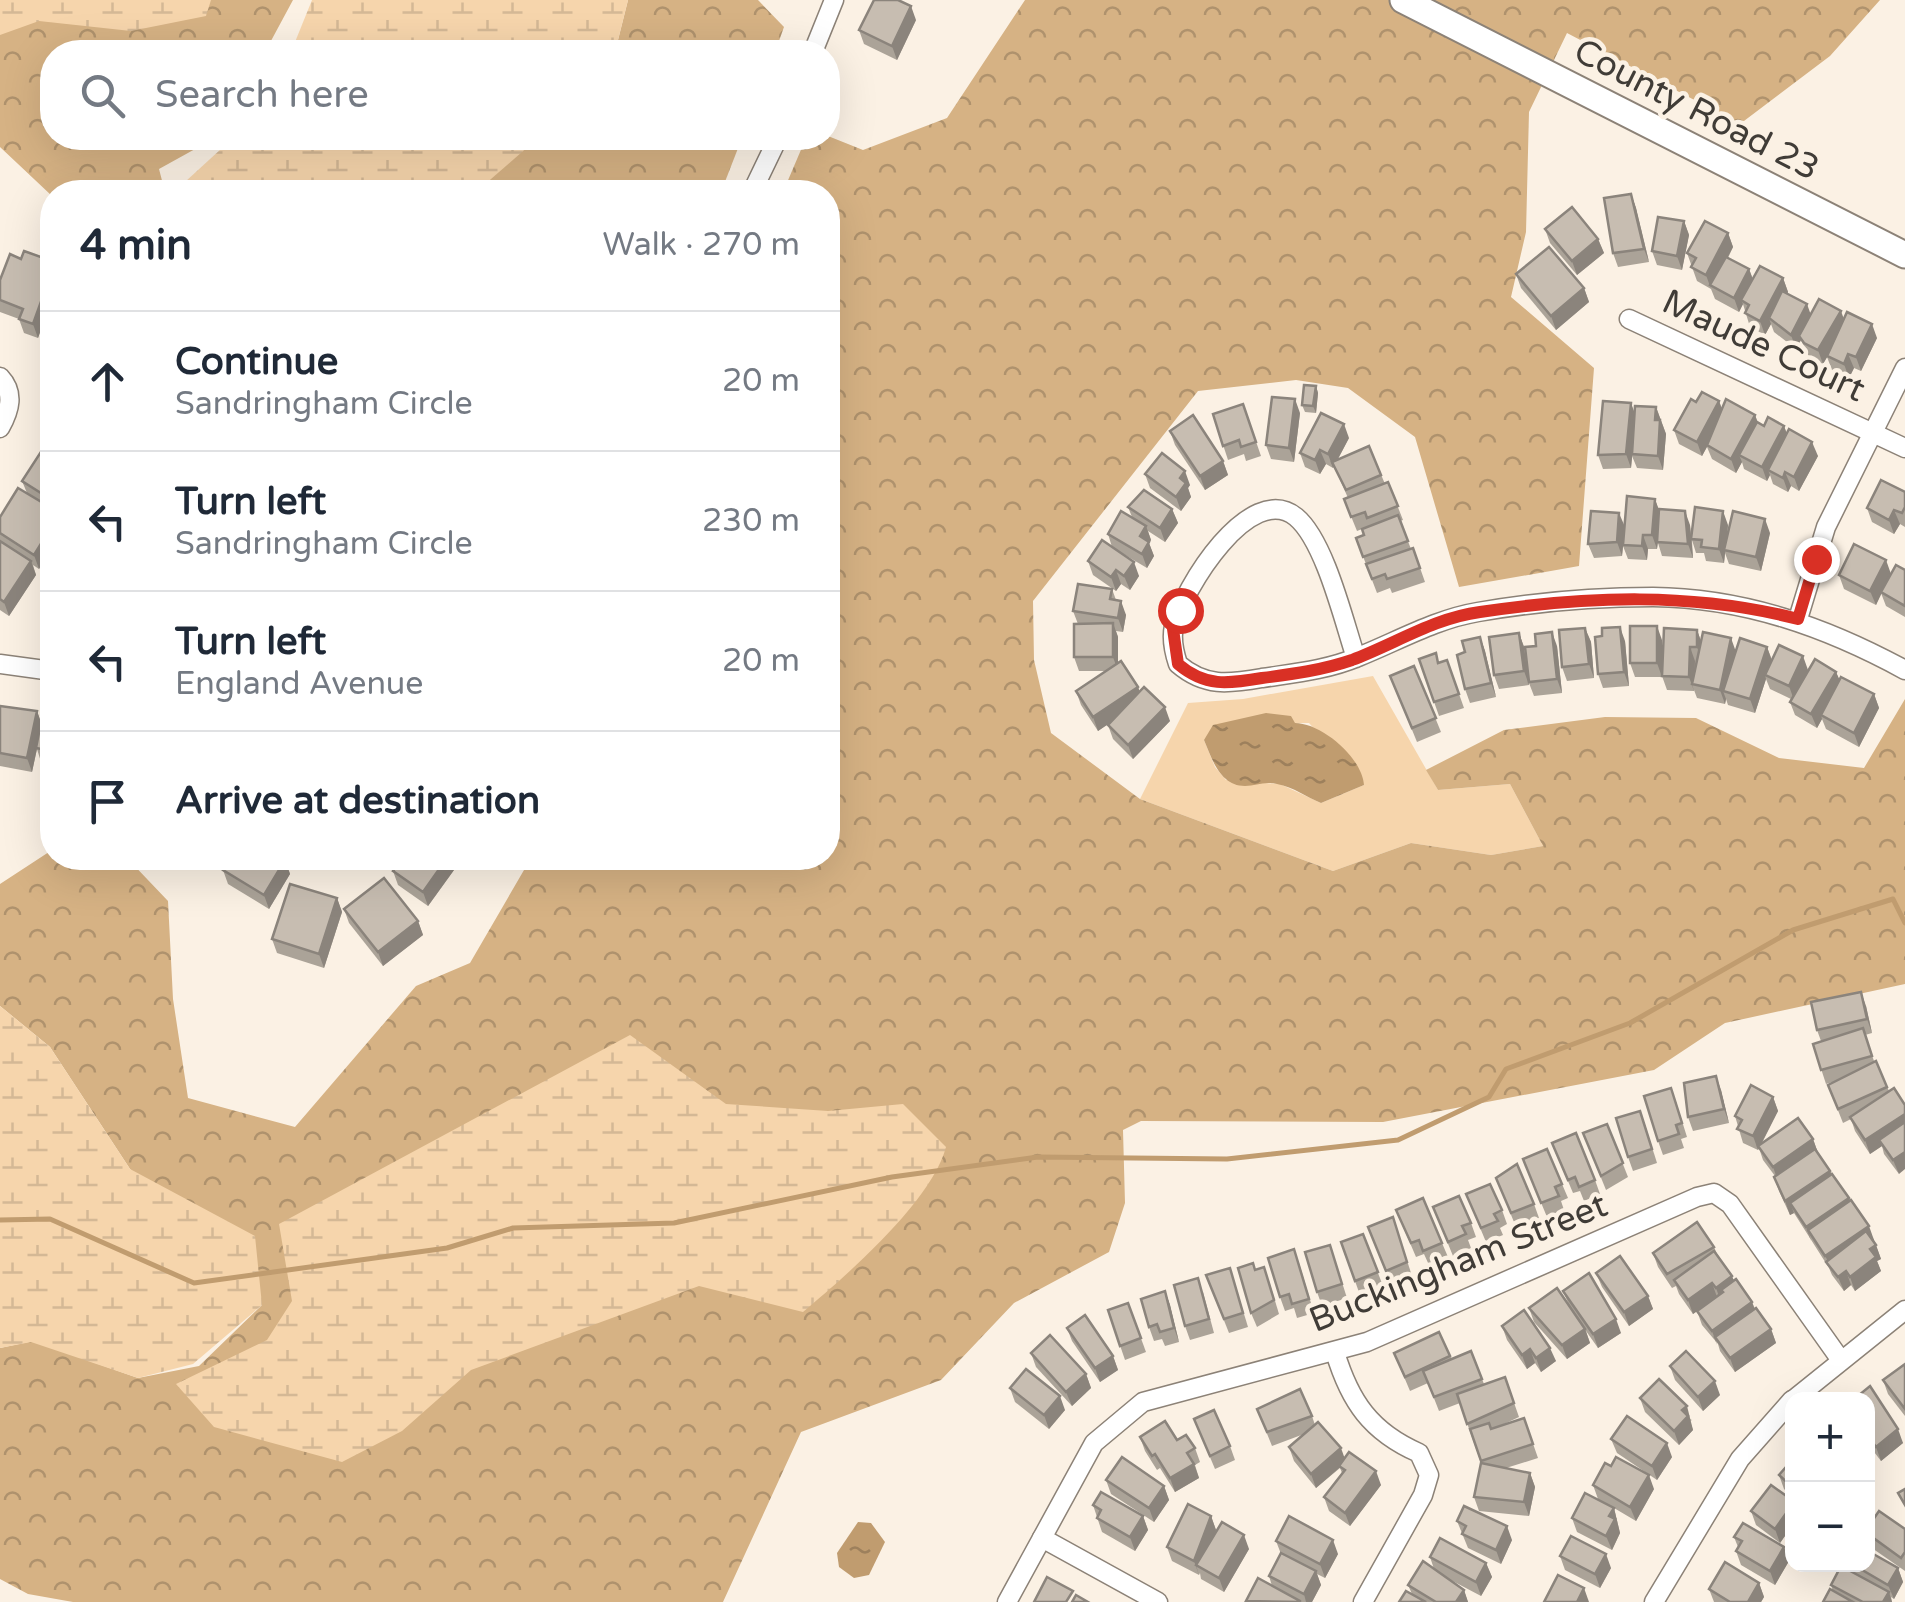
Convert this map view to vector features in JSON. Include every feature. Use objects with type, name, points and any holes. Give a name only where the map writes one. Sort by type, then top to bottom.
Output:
[{"type":"main road","name":"County Road 23","points":[[1403,0],[1905,255]]},
{"type":"street","points":[[818,40],[834,0]]},
{"type":"street","points":[[758,180],[772,150]]},
{"type":"street","name":"Maude Court","points":[[1628,319],[1905,448]]},
{"type":"street","points":[[1798,619],[1826,527],[1905,368]]},
{"type":"street","points":[[0,376],[7,385],[11,406],[0,428]]},
{"type":"street","points":[[1356,658],[1310,532],[1293,514],[1274,509],[1239,522],[1180,610],[1173,629],[1178,664],[1197,680],[1225,684],[1326,669],[1356,658],[1442,620],[1478,612],[1568,602],[1684,599],[1798,619],[1905,670]]},
{"type":"street","points":[[0,664],[40,669]]},
{"type":"street","name":"Buckingham Street","points":[[1007,1602],[1094,1443],[1143,1402],[1230,1376],[1335,1352],[1424,1319],[1696,1196],[1714,1193],[1730,1204],[1840,1359]]},
{"type":"street","points":[[1802,1392],[1905,1310]]},
{"type":"street","points":[[1335,1352],[1356,1403],[1370,1423],[1388,1440],[1419,1453],[1429,1475],[1424,1495],[1364,1602]]},
{"type":"street","points":[[1654,1602],[1740,1458],[1785,1409]]},
{"type":"street","points":[[1042,1538],[1158,1602]]},
{"type":"green space","points":[[0,0],[293,0],[271,40],[40,40],[40,150],[193,150],[159,169],[162,180],[40,180],[40,185],[0,147]]},
{"type":"green space","points":[[0,0],[211,0],[206,16],[131,31],[39,21],[0,35]]},
{"type":"green space","points":[[312,0],[628,0],[618,40],[296,40]]},
{"type":"green space","points":[[628,0],[758,0],[784,27],[779,40],[618,40]]},
{"type":"green space","points":[[1025,0],[1880,0],[1830,56],[1740,124],[1567,33],[1529,112],[1526,232],[1511,297],[1594,368],[1579,566],[1459,587],[1415,437],[1348,388],[1296,380],[1198,391],[1033,601],[1034,660],[1051,733],[1140,799],[1333,871],[1411,843],[1491,855],[1543,846],[1510,784],[1438,790],[1426,770],[1504,730],[1605,717],[1696,718],[1779,758],[1864,768],[1905,699],[1905,984],[1725,1023],[1654,1070],[1383,1122],[1141,1121],[1123,1130],[1125,1203],[1109,1252],[1014,1303],[941,1380],[801,1432],[723,1602],[73,1602],[28,1594],[0,1579],[0,1348],[33,1341],[138,1378],[199,1366],[262,1305],[130,1169],[50,1047],[0,1006],[0,884],[40,858],[40,870],[138,870],[168,901],[173,999],[188,1098],[295,1127],[416,986],[470,963],[524,870],[840,870],[840,180],[788,180],[801,150],[840,150],[840,141],[863,150],[947,118]]},
{"type":"green space","points":[[220,150],[524,150],[490,180],[187,180]]},
{"type":"green space","points":[[737,150],[726,180],[486,180],[507,153]]},
{"type":"green space","points":[[1373,676],[1438,790],[1510,784],[1543,846],[1491,855],[1411,843],[1333,871],[1140,799],[1188,703],[1243,699]],"holes":[[[1309,723],[1364,785],[1321,803],[1280,784],[1226,780],[1215,767],[1204,740]]]},
{"type":"green space","points":[[0,1006],[50,1047],[130,1169],[255,1236],[262,1305],[193,1364],[138,1378],[31,1342],[0,1348]]},
{"type":"green space","points":[[630,1035],[726,1104],[828,1111],[903,1104],[946,1147],[938,1168],[886,1236],[803,1312],[699,1286],[471,1370],[402,1431],[342,1462],[214,1427],[176,1384],[267,1340],[292,1301],[279,1224]]},
{"type":"water","points":[[1266,713],[1291,716],[1295,723],[1328,735],[1356,764],[1364,785],[1321,803],[1283,785],[1245,786],[1229,781],[1218,770],[1204,740],[1213,725]]},
{"type":"water","points":[[858,1522],[871,1523],[885,1542],[869,1575],[854,1578],[839,1567],[837,1553]]},
{"type":"building","points":[[874,0],[898,0],[911,6],[892,46],[859,30]]},
{"type":"building","points":[[1631,194],[1644,249],[1613,253],[1604,198]]},
{"type":"building","points":[[1572,207],[1598,239],[1572,261],[1545,229]]},
{"type":"building","points":[[1658,217],[1684,221],[1677,256],[1652,251]]},
{"type":"building","points":[[1705,221],[1728,233],[1706,275],[1691,267],[1696,258],[1687,253]]},
{"type":"building","points":[[1549,247],[1584,288],[1551,316],[1516,274]]},
{"type":"building","points":[[24,251],[40,257],[40,304],[33,324],[19,319],[23,309],[0,300],[0,280],[10,254],[21,259]]},
{"type":"building","points":[[1726,257],[1749,269],[1734,298],[1710,285]]},
{"type":"building","points":[[1760,266],[1783,278],[1760,321],[1745,313],[1749,305],[1741,300]]},
{"type":"building","points":[[1782,291],[1807,304],[1791,335],[1769,318]]},
{"type":"building","points":[[1819,299],[1841,311],[1818,350],[1799,336]]},
{"type":"building","points":[[1847,312],[1872,324],[1856,357],[1848,354],[1844,364],[1827,356]]},
{"type":"building","points":[[1304,385],[1316,386],[1313,406],[1302,405]]},
{"type":"building","points":[[1702,392],[1719,401],[1697,442],[1674,430],[1691,399],[1696,402]]},
{"type":"building","points":[[1272,397],[1295,399],[1289,448],[1266,445]]},
{"type":"building","points":[[1726,399],[1755,415],[1731,459],[1707,445]]},
{"type":"building","points":[[1603,401],[1631,403],[1626,454],[1598,455]]},
{"type":"building","points":[[1243,404],[1256,442],[1241,447],[1239,440],[1223,446],[1213,414]]},
{"type":"building","points":[[1635,406],[1656,407],[1655,420],[1660,420],[1658,456],[1632,454]]},
{"type":"building","points":[[1321,413],[1344,424],[1328,454],[1320,450],[1315,460],[1300,453]]},
{"type":"building","points":[[1193,415],[1223,461],[1200,476],[1170,431]]},
{"type":"building","points":[[1768,417],[1784,426],[1762,467],[1739,455],[1757,422],[1764,426]]},
{"type":"building","points":[[1789,429],[1812,442],[1794,477],[1785,472],[1783,478],[1768,470]]},
{"type":"building","points":[[1369,446],[1381,475],[1346,490],[1332,462]]},
{"type":"building","points":[[40,453],[40,492],[22,481]]},
{"type":"building","points":[[1162,453],[1185,471],[1180,478],[1186,483],[1176,497],[1145,474]]},
{"type":"building","points":[[1881,480],[1905,492],[1902,513],[1894,510],[1889,520],[1867,508]]},
{"type":"building","points":[[1388,482],[1398,506],[1367,518],[1365,512],[1351,517],[1344,499]]},
{"type":"building","points":[[18,488],[40,501],[40,545],[34,555],[0,533],[0,517]]},
{"type":"building","points":[[1144,490],[1172,509],[1160,528],[1128,507]]},
{"type":"building","points":[[1627,496],[1655,499],[1652,535],[1643,535],[1642,546],[1623,545]]},
{"type":"building","points":[[1695,507],[1723,511],[1719,549],[1701,547],[1702,540],[1691,539]]},
{"type":"building","points":[[1659,509],[1685,511],[1688,544],[1657,542]]},
{"type":"building","points":[[1121,511],[1146,526],[1140,536],[1149,542],[1142,554],[1108,534]]},
{"type":"building","points":[[1591,511],[1619,513],[1617,542],[1588,544]]},
{"type":"building","points":[[1733,511],[1765,519],[1756,557],[1724,550]]},
{"type":"building","points":[[1398,515],[1408,541],[1363,557],[1356,538],[1364,535],[1362,529]]},
{"type":"building","points":[[1102,540],[1134,562],[1124,576],[1116,570],[1111,577],[1088,561]]},
{"type":"building","points":[[0,541],[31,561],[4,602],[0,599]]},
{"type":"building","points":[[1854,544],[1886,560],[1870,591],[1839,575]]},
{"type":"building","points":[[1413,548],[1420,568],[1387,579],[1385,574],[1372,579],[1366,564]]},
{"type":"building","points":[[1896,565],[1905,570],[1905,606],[1881,592]]},
{"type":"building","points":[[1078,584],[1112,589],[1110,599],[1121,601],[1118,618],[1073,611]]},
{"type":"building","points":[[1113,623],[1113,657],[1074,657],[1074,624]]},
{"type":"building","points":[[1630,626],[1657,626],[1657,663],[1630,663]]},
{"type":"building","points":[[1620,627],[1624,672],[1598,674],[1595,637],[1602,636],[1602,628]]},
{"type":"building","points":[[1585,628],[1589,664],[1562,667],[1559,630]]},
{"type":"building","points":[[1664,628],[1697,630],[1697,647],[1690,647],[1689,677],[1662,676]]},
{"type":"building","points":[[1552,632],[1557,679],[1529,682],[1525,647],[1536,646],[1535,634]]},
{"type":"building","points":[[1703,632],[1731,638],[1720,690],[1692,684]]},
{"type":"building","points":[[1519,633],[1524,671],[1494,675],[1489,637]]},
{"type":"building","points":[[1480,637],[1491,683],[1465,689],[1457,655],[1465,652],[1462,641]]},
{"type":"building","points":[[1740,638],[1767,647],[1750,699],[1723,691]]},
{"type":"building","points":[[1779,645],[1803,656],[1789,686],[1765,675]]},
{"type":"building","points":[[1436,653],[1438,663],[1447,660],[1459,694],[1434,702],[1419,659]]},
{"type":"building","points":[[1815,659],[1836,672],[1811,714],[1790,702]]},
{"type":"building","points":[[1121,661],[1138,687],[1093,717],[1076,691]]},
{"type":"building","points":[[1414,666],[1436,718],[1412,728],[1390,676]]},
{"type":"building","points":[[1841,677],[1874,694],[1854,733],[1821,715]]},
{"type":"building","points":[[1144,687],[1165,707],[1128,745],[1108,725]]},
{"type":"building","points":[[0,706],[37,711],[27,758],[0,753]]},
{"type":"building","points":[[223,870],[279,870],[264,895]]},
{"type":"building","points":[[394,870],[439,870],[423,892]]},
{"type":"building","points":[[384,878],[418,921],[378,952],[344,909]]},
{"type":"building","points":[[290,884],[337,898],[319,954],[272,939]]},
{"type":"building","points":[[1861,992],[1867,1019],[1817,1030],[1811,1002]]},
{"type":"building","points":[[1863,1028],[1872,1056],[1821,1070],[1813,1044]]},
{"type":"building","points":[[1876,1061],[1887,1087],[1838,1109],[1828,1085]]},
{"type":"building","points":[[1716,1076],[1724,1109],[1688,1117],[1684,1083]]},
{"type":"building","points":[[1751,1085],[1773,1097],[1753,1136],[1737,1129],[1742,1120],[1735,1116]]},
{"type":"building","points":[[1671,1088],[1682,1123],[1676,1125],[1679,1134],[1658,1141],[1644,1096]]},
{"type":"building","points":[[1894,1088],[1905,1105],[1905,1114],[1865,1140],[1850,1117]]},
{"type":"building","points":[[1640,1111],[1652,1149],[1628,1157],[1616,1118]]},
{"type":"building","points":[[1798,1118],[1813,1139],[1773,1167],[1758,1146]]},
{"type":"building","points":[[1905,1122],[1905,1152],[1893,1160],[1879,1140]]},
{"type":"building","points":[[1607,1124],[1623,1163],[1601,1176],[1583,1133]]},
{"type":"building","points":[[1576,1133],[1595,1180],[1579,1187],[1575,1177],[1568,1180],[1552,1143]]},
{"type":"building","points":[[1547,1149],[1562,1184],[1555,1187],[1559,1196],[1541,1203],[1523,1159]]},
{"type":"building","points":[[1815,1149],[1830,1171],[1785,1201],[1774,1177]]},
{"type":"building","points":[[1517,1164],[1534,1204],[1511,1213],[1496,1178]]},
{"type":"building","points":[[1832,1174],[1849,1198],[1806,1227],[1790,1203]]},
{"type":"building","points":[[1490,1184],[1502,1210],[1494,1214],[1498,1221],[1481,1228],[1466,1194]]},
{"type":"building","points":[[1459,1196],[1471,1223],[1462,1226],[1466,1234],[1448,1242],[1433,1207]]},
{"type":"building","points":[[1423,1198],[1442,1243],[1423,1251],[1419,1240],[1411,1243],[1396,1210]]},
{"type":"building","points":[[1851,1200],[1869,1226],[1825,1256],[1808,1230]]},
{"type":"building","points":[[1393,1217],[1407,1262],[1386,1271],[1368,1227]]},
{"type":"building","points":[[1697,1222],[1714,1247],[1667,1274],[1653,1253]]},
{"type":"building","points":[[1866,1231],[1876,1245],[1870,1249],[1876,1257],[1850,1277],[1846,1271],[1838,1277],[1826,1262]]},
{"type":"building","points":[[1363,1234],[1378,1272],[1355,1281],[1341,1242]]},
{"type":"building","points":[[1330,1245],[1342,1284],[1317,1292],[1305,1252]]},
{"type":"building","points":[[1294,1249],[1309,1299],[1292,1304],[1289,1294],[1280,1297],[1268,1258]]},
{"type":"building","points":[[1714,1251],[1732,1276],[1716,1288],[1712,1283],[1688,1300],[1674,1280]]},
{"type":"building","points":[[1620,1256],[1648,1296],[1624,1312],[1596,1273]]},
{"type":"building","points":[[1253,1263],[1255,1270],[1264,1267],[1274,1300],[1251,1313],[1238,1268]]},
{"type":"building","points":[[1230,1268],[1243,1313],[1224,1319],[1206,1275]]},
{"type":"building","points":[[1589,1273],[1616,1319],[1593,1334],[1563,1291]]},
{"type":"building","points":[[1198,1278],[1209,1319],[1185,1326],[1174,1285]]},
{"type":"building","points":[[1736,1279],[1752,1302],[1712,1331],[1697,1311]]},
{"type":"building","points":[[1557,1288],[1585,1329],[1562,1345],[1529,1308]]},
{"type":"building","points":[[1165,1291],[1174,1328],[1160,1332],[1157,1324],[1149,1327],[1141,1299]]},
{"type":"building","points":[[1128,1303],[1141,1338],[1120,1346],[1108,1310]]},
{"type":"building","points":[[1756,1308],[1771,1329],[1730,1358],[1715,1337]]},
{"type":"building","points":[[1524,1310],[1550,1348],[1536,1358],[1530,1349],[1522,1355],[1502,1326]]},
{"type":"building","points":[[1085,1315],[1113,1356],[1095,1368],[1067,1328]]},
{"type":"building","points":[[1439,1332],[1450,1356],[1405,1377],[1394,1353]]},
{"type":"building","points":[[1050,1335],[1086,1374],[1066,1392],[1031,1353]]},
{"type":"building","points":[[1471,1351],[1482,1379],[1434,1397],[1423,1371]]},
{"type":"building","points":[[1686,1351],[1715,1381],[1698,1397],[1670,1366]]},
{"type":"building","points":[[1905,1364],[1905,1409],[1883,1380]]},
{"type":"building","points":[[1026,1369],[1060,1396],[1044,1415],[1010,1388]]},
{"type":"building","points":[[1505,1377],[1514,1403],[1467,1424],[1457,1394]]},
{"type":"building","points":[[1659,1379],[1687,1406],[1682,1410],[1688,1416],[1674,1431],[1640,1398]]},
{"type":"building","points":[[1300,1389],[1312,1416],[1267,1432],[1257,1409]]},
{"type":"building","points":[[1875,1394],[1898,1429],[1875,1446]]},
{"type":"building","points":[[1214,1410],[1230,1446],[1210,1456],[1194,1419]]},
{"type":"building","points":[[1627,1416],[1667,1443],[1652,1466],[1611,1439]]},
{"type":"building","points":[[1524,1418],[1533,1444],[1481,1461],[1470,1429],[1489,1423],[1491,1429]]},
{"type":"building","points":[[1165,1421],[1177,1440],[1186,1435],[1195,1448],[1187,1453],[1194,1464],[1170,1478],[1140,1437]]},
{"type":"building","points":[[1318,1422],[1341,1448],[1311,1474],[1289,1447]]},
{"type":"building","points":[[1349,1452],[1376,1471],[1345,1513],[1324,1497],[1345,1470],[1339,1466]]},
{"type":"building","points":[[1122,1457],[1164,1486],[1149,1508],[1106,1480]]},
{"type":"building","points":[[1616,1457],[1649,1475],[1630,1507],[1593,1485],[1605,1463],[1611,1466]]},
{"type":"building","points":[[1481,1463],[1530,1473],[1524,1502],[1474,1497]]},
{"type":"building","points":[[1771,1485],[1785,1495],[1785,1515],[1775,1529],[1751,1511]]},
{"type":"building","points":[[1101,1492],[1143,1516],[1130,1537],[1097,1518],[1101,1510],[1093,1505]]},
{"type":"building","points":[[1585,1493],[1614,1508],[1609,1516],[1615,1519],[1606,1536],[1572,1518]]},
{"type":"building","points":[[1188,1504],[1211,1516],[1194,1561],[1167,1547]]},
{"type":"building","points":[[1464,1506],[1507,1526],[1496,1550],[1462,1534],[1466,1526],[1457,1521]]},
{"type":"building","points":[[1879,1511],[1905,1529],[1905,1552],[1901,1558],[1875,1539],[1875,1517]]},
{"type":"building","points":[[1289,1516],[1333,1540],[1320,1564],[1276,1541]]},
{"type":"building","points":[[1222,1522],[1244,1535],[1219,1578],[1196,1565]]},
{"type":"building","points":[[1743,1523],[1784,1547],[1770,1571],[1736,1551],[1742,1541],[1734,1537]]},
{"type":"building","points":[[1571,1536],[1606,1554],[1595,1574],[1560,1556]]},
{"type":"building","points":[[1440,1538],[1486,1563],[1476,1582],[1430,1557]]},
{"type":"building","points":[[1281,1553],[1316,1571],[1304,1594],[1269,1576]]},
{"type":"building","points":[[1875,1555],[1898,1568],[1888,1585],[1866,1572],[1875,1572]]},
{"type":"building","points":[[1423,1561],[1464,1590],[1456,1602],[1436,1602],[1408,1585]]},
{"type":"building","points":[[1725,1562],[1759,1583],[1748,1602],[1730,1602],[1709,1589]]},
{"type":"building","points":[[1838,1572],[1852,1572],[1889,1592],[1883,1602],[1863,1602],[1831,1585]]},
{"type":"building","points":[[1558,1575],[1584,1588],[1577,1602],[1544,1602]]},
{"type":"building","points":[[1047,1577],[1073,1591],[1066,1602],[1034,1602]]},
{"type":"building","points":[[1258,1578],[1300,1601],[1300,1602],[1246,1601]]},
{"type":"building","points":[[1830,1589],[1853,1602],[1823,1602]]},
{"type":"building","points":[[1406,1591],[1426,1602],[1399,1602]]},
{"type":"waterway","points":[[0,1220],[50,1219],[194,1283],[447,1248],[513,1228],[674,1223],[892,1177],[1038,1157],[1227,1159],[1398,1140],[1489,1097],[1506,1069],[1630,1023],[1793,930],[1893,899],[1905,923]]},
{"type":"route","points":[[1180,610],[1173,629],[1178,664],[1197,680],[1225,684],[1326,669],[1442,620],[1478,612],[1653,597],[1728,605],[1798,619],[1816,559]]}]
